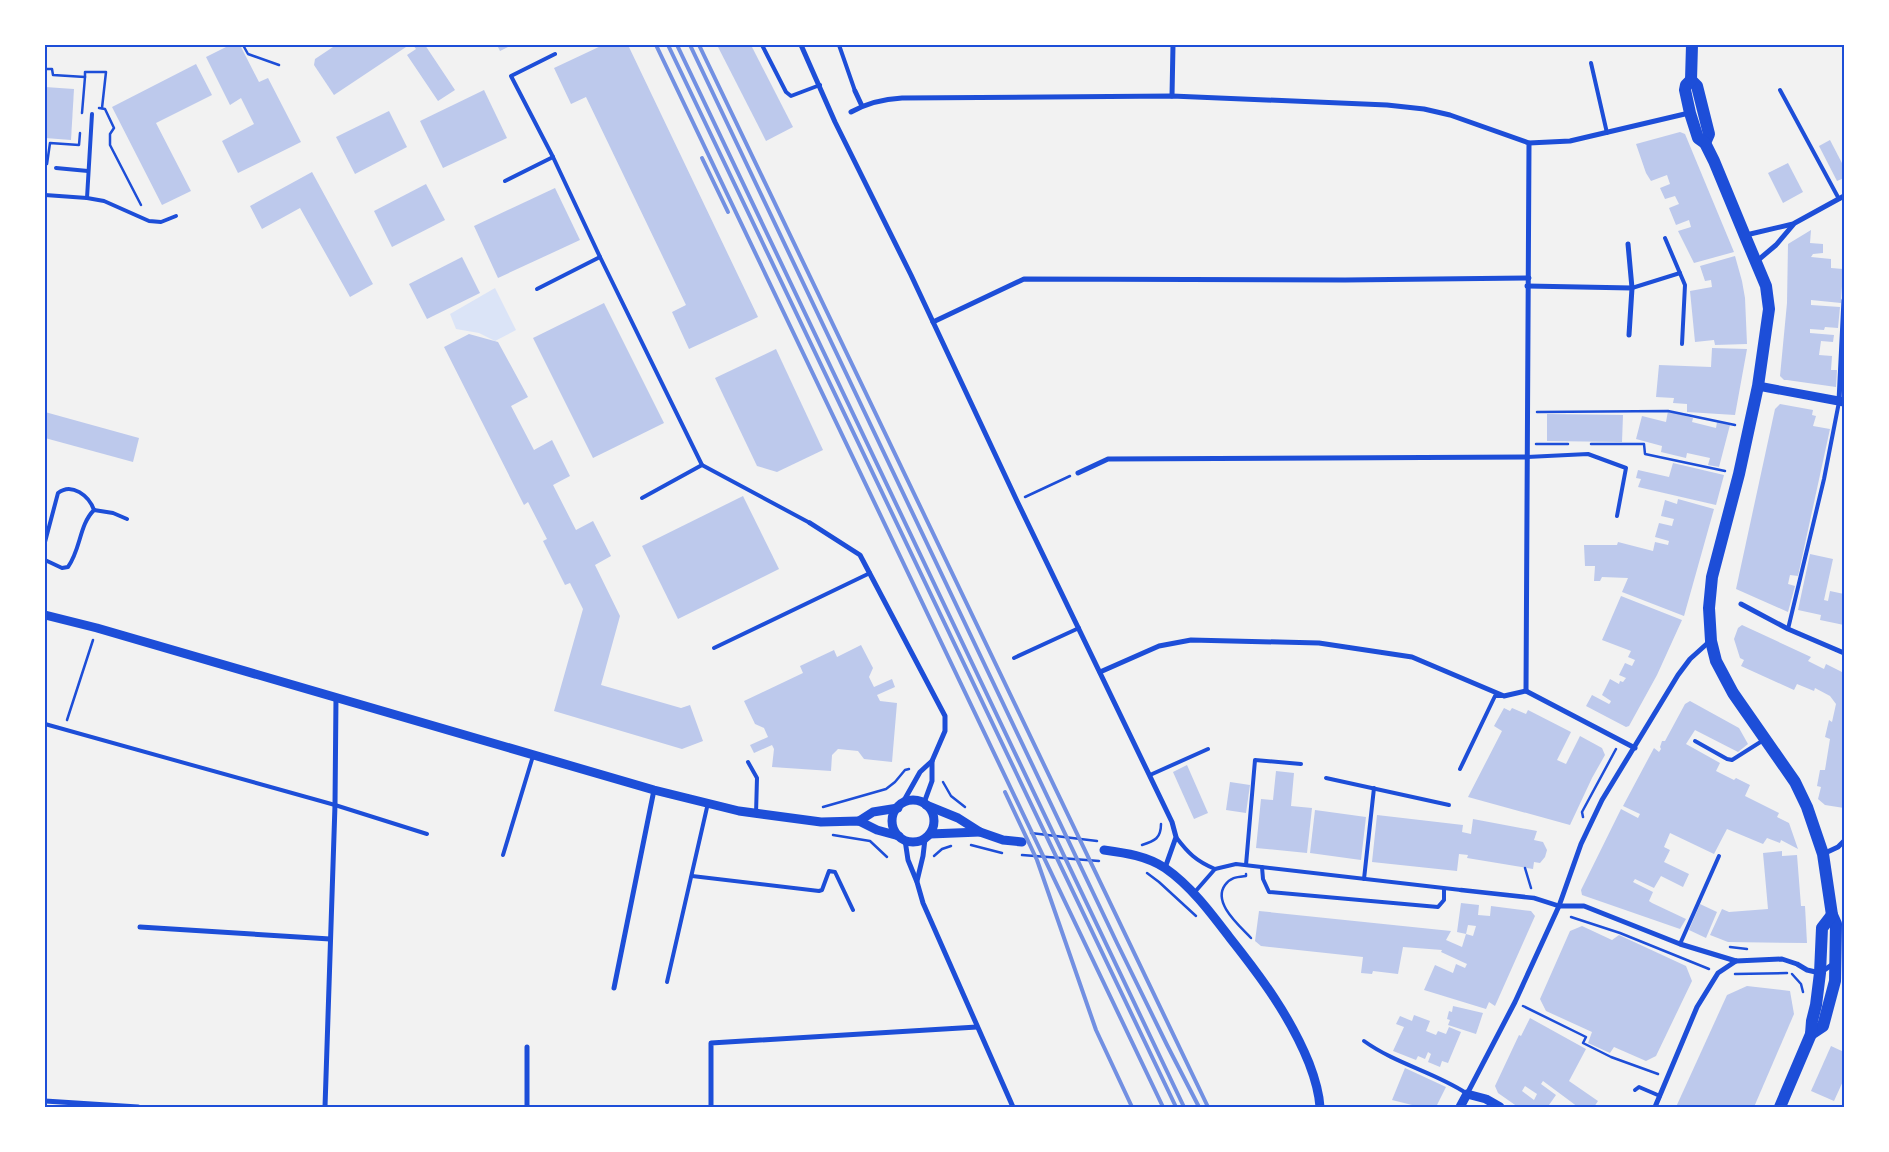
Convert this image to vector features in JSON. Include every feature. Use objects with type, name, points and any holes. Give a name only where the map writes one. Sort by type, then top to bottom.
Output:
[{"type":"main road","points":[[1692,45],[1691,80],[1685,87],[1690,113],[1698,138],[1706,143],[1766,286],[1769,309],[1758,386],[1739,474],[1712,577],[1709,608],[1711,640],[1716,661],[1727,684],[1795,782],[1815,828],[1823,854],[1832,915],[1840,934],[1835,962],[1838,979],[1823,1026],[1811,1034]]},
{"type":"main road","points":[[1691,80],[1697,86],[1709,134],[1706,143]]},
{"type":"main road","points":[[1780,1107],[1811,1034],[1820,973],[1822,928],[1832,915]]},
{"type":"street","points":[[801,45],[835,122],[933,322],[1016,501],[1172,822],[1176,837],[1165,868]]},
{"type":"street","points":[[1172,96],[1173,45]]},
{"type":"street","points":[[855,91],[862,106]]},
{"type":"street","points":[[851,112],[862,106],[902,98],[1172,96],[1388,105],[1424,109],[1450,115],[1528,142],[1570,141],[1690,113]]},
{"type":"street","points":[[1526,691],[1528,142]]},
{"type":"street","points":[[1745,236],[1793,224],[1842,198]]},
{"type":"street","points":[[1756,262],[1776,245],[1793,224]]},
{"type":"street","points":[[1628,244],[1632,288],[1629,335]]},
{"type":"street","points":[[933,322],[1024,279],[1465,280],[1529,278]]},
{"type":"street","points":[[1527,286],[1632,288]]},
{"type":"street","points":[[1758,386],[1842,401],[1844,300]]},
{"type":"street","points":[[1078,473],[1108,459],[1323,460],[1528,457]]},
{"type":"street","points":[[810,523],[860,555],[945,716],[944,731],[932,761],[932,781],[925,804]]},
{"type":"street","points":[[1741,604],[1788,629],[1844,653]]},
{"type":"street","points":[[45,615],[97,628],[654,790],[708,803],[756,814],[821,822],[858,821],[911,842],[927,836],[980,832]]},
{"type":"street","points":[[1100,672],[1159,646],[1191,640],[1319,643],[1412,657],[1504,696],[1526,691],[1635,748]]},
{"type":"street","points":[[1460,1107],[1497,1040],[1515,1002],[1559,906],[1582,844],[1598,809],[1682,670],[1690,659],[1711,640]]},
{"type":"street","points":[[325,1107],[335,805],[336,697]]},
{"type":"street","points":[[932,761],[920,772],[900,806],[893,820],[895,831],[902,838],[922,903],[1014,1107]]},
{"type":"street","points":[[614,988],[654,790]]},
{"type":"street","points":[[858,821],[872,812],[900,806],[913,800],[958,818],[980,832],[1003,840],[1022,842]]},
{"type":"street","points":[[917,882],[927,836],[933,828],[934,815],[925,804]]},
{"type":"street","points":[[1823,854],[1838,848],[1844,842]]},
{"type":"street","points":[[1102,845],[1148,859],[1165,868],[1193,894],[1220,924],[1271,990],[1289,1019],[1302,1044],[1312,1073],[1320,1107]]},
{"type":"street","points":[[1461,890],[1534,898],[1559,906],[1584,906],[1680,944],[1736,961],[1782,960],[1820,973],[1835,962]]},
{"type":"street","points":[[140,926],[330,939]]},
{"type":"street","points":[[1655,1107],[1697,1007],[1718,973],[1736,961]]},
{"type":"street","points":[[712,1107],[711,1043],[977,1027]]},
{"type":"street","points":[[527,1048],[527,1107]]},
{"type":"street","points":[[1467,1094],[1486,1099],[1500,1107]]},
{"type":"street","points":[[45,1101],[138,1107]]},
{"type":"lane","points":[[762,45],[786,92],[791,96],[820,86]]},
{"type":"lane","points":[[838,45],[855,91]]},
{"type":"lane","points":[[555,54],[511,76],[553,156],[600,257],[702,464],[810,523]]},
{"type":"lane","points":[[1592,64],[1607,132]]},
{"type":"lane","points":[[1780,90],[1842,198]]},
{"type":"lane","points":[[86,198],[92,114]]},
{"type":"lane","points":[[505,181],[553,156]]},
{"type":"lane","points":[[56,168],[88,171]]},
{"type":"lane","points":[[45,195],[104,201],[149,221],[161,222],[176,216]]},
{"type":"lane","points":[[1665,238],[1685,285],[1682,344]]},
{"type":"lane","points":[[537,289],[600,257]]},
{"type":"lane","points":[[1632,288],[1680,273]]},
{"type":"lane","points":[[1788,629],[1842,401]]},
{"type":"lane","points":[[1528,457],[1588,454],[1626,468],[1617,516]]},
{"type":"lane","points":[[642,498],[702,464]]},
{"type":"lane","points":[[45,542],[58,493],[63,489],[70,488],[84,495],[94,510]]},
{"type":"lane","points":[[94,510],[113,513],[127,518]]},
{"type":"lane","points":[[45,560],[62,568],[68,566],[75,557],[87,517],[94,510]]},
{"type":"lane","points":[[714,648],[870,573]]},
{"type":"lane","points":[[1014,658],[1079,628]]},
{"type":"lane","points":[[1460,769],[1495,696],[1504,696]]},
{"type":"lane","points":[[45,724],[335,805],[427,834]]},
{"type":"lane","points":[[1695,740],[1732,760],[1765,739]]},
{"type":"lane","points":[[1150,775],[1208,749]]},
{"type":"lane","points":[[503,854],[533,755]]},
{"type":"lane","points":[[1246,865],[1256,760],[1301,764]]},
{"type":"lane","points":[[748,762],[757,778],[756,814]]},
{"type":"lane","points":[[1326,778],[1449,805]]},
{"type":"lane","points":[[1364,879],[1374,788]]},
{"type":"lane","points":[[667,982],[708,803]]},
{"type":"lane","points":[[1176,837],[1188,854],[1202,864],[1215,869]]},
{"type":"lane","points":[[1680,944],[1719,856]]},
{"type":"lane","points":[[1193,894],[1215,869],[1230,864],[1461,890]]},
{"type":"lane","points":[[1262,867],[1263,879],[1268,892],[1438,907],[1444,900],[1444,889]]},
{"type":"lane","points":[[692,876],[819,891],[822,890],[829,872],[832,871],[835,872],[853,910]]},
{"type":"lane","points":[[1364,1041],[1382,1054],[1452,1084],[1467,1094]]},
{"type":"lane","points":[[1635,1090],[1639,1087],[1660,1096]]},
{"type":"path","points":[[243,45],[248,54],[279,65]]},
{"type":"path","points":[[45,69],[52,69],[53,75],[85,77]]},
{"type":"path","points":[[81,116],[85,72],[106,72],[102,108]]},
{"type":"path","points":[[92,114],[95,108],[105,109],[114,128],[110,134],[110,145],[141,205]]},
{"type":"path","points":[[47,167],[50,143],[79,145],[80,126]]},
{"type":"path","points":[[1528,412],[1668,411],[1749,428]]},
{"type":"path","points":[[1527,444],[1576,444]]},
{"type":"path","points":[[1586,444],[1644,444],[1645,454],[1739,474]]},
{"type":"path","points":[[1016,501],[1078,473]]},
{"type":"path","points":[[65,729],[97,628]]},
{"type":"path","points":[[1611,757],[1616,748]]},
{"type":"path","points":[[823,808],[886,789],[905,770],[911,768]]},
{"type":"path","points":[[942,778],[947,791],[969,810]]},
{"type":"path","points":[[1140,846],[1155,841],[1159,837],[1161,825],[1159,820]]},
{"type":"path","points":[[1026,833],[1102,845]]},
{"type":"path","points":[[828,834],[870,840],[887,857]]},
{"type":"path","points":[[1246,865],[1246,876],[1235,877],[1228,882],[1223,888],[1223,896],[1224,906],[1251,938]]},
{"type":"path","points":[[1525,868],[1529,883]]},
{"type":"path","points":[[1140,870],[1159,882],[1200,920]]},
{"type":"path","points":[[1556,912],[1620,933],[1712,971]]},
{"type":"path","points":[[1731,974],[1754,972],[1784,972],[1792,974],[1800,984],[1804,1000]]},
{"type":"path","points":[[1515,1002],[1586,1037],[1583,1043],[1604,1054],[1668,1078]]},
{"type":"shaded area","points":[[495,288],[516,330],[495,341],[479,333],[456,329],[450,314]]},
{"type":"building","points":[[230,45],[240,45],[259,82],[268,78],[301,142],[238,173],[222,141],[254,124],[241,98],[230,105],[206,57]]},
{"type":"building","points":[[336,45],[409,45],[334,95],[314,65],[315,59]]},
{"type":"building","points":[[413,45],[425,45],[455,90],[438,101],[407,55],[416,49]]},
{"type":"building","points":[[497,45],[512,45],[500,51]]},
{"type":"building","points":[[603,45],[628,45],[758,317],[689,349],[672,312],[686,305],[586,97],[571,104],[554,68]]},
{"type":"building","points":[[717,45],[751,45],[793,127],[766,141]]},
{"type":"building","points":[[196,64],[212,95],[156,123],[191,191],[162,205],[112,107]]},
{"type":"building","points":[[45,87],[74,89],[71,140],[45,138]]},
{"type":"building","points":[[484,90],[507,138],[443,168],[420,121]]},
{"type":"building","points":[[389,111],[407,147],[355,174],[336,137]]},
{"type":"building","points":[[1680,132],[1685,134],[1734,252],[1694,263],[1678,231],[1691,227],[1689,220],[1676,225],[1669,208],[1679,204],[1675,196],[1665,199],[1660,188],[1670,184],[1667,175],[1651,181],[1646,173],[1636,144]]},
{"type":"building","points":[[1830,140],[1844,167],[1844,178],[1837,181],[1819,146]]},
{"type":"building","points":[[1788,163],[1803,192],[1783,203],[1768,173]]},
{"type":"building","points":[[312,172],[373,284],[350,297],[300,208],[262,229],[250,206]]},
{"type":"building","points":[[426,184],[445,220],[392,247],[374,211]]},
{"type":"building","points":[[555,188],[580,240],[498,278],[474,226]]},
{"type":"building","points":[[1811,230],[1810,243],[1823,244],[1823,253],[1813,254],[1811,257],[1831,259],[1831,268],[1843,269],[1841,303],[1811,300],[1811,305],[1840,307],[1838,328],[1810,329],[1810,333],[1834,335],[1833,342],[1821,341],[1819,355],[1832,356],[1831,370],[1837,370],[1836,387],[1784,380],[1780,376],[1787,303],[1788,244]]},
{"type":"building","points":[[1735,256],[1745,298],[1747,344],[1715,345],[1714,340],[1695,342],[1690,291],[1712,287],[1711,280],[1705,281],[1700,266]]},
{"type":"building","points":[[462,257],[480,293],[427,319],[409,284]]},
{"type":"building","points":[[604,303],[664,423],[593,458],[533,338]]},
{"type":"building","points":[[469,334],[498,342],[528,397],[511,406],[534,450],[552,440],[570,476],[553,485],[576,530],[593,521],[611,556],[595,565],[620,616],[601,685],[681,708],[690,705],[703,741],[682,749],[554,711],[583,609],[570,583],[565,585],[543,541],[547,539],[528,502],[524,505],[444,347]]},
{"type":"building","points":[[1712,348],[1747,349],[1735,415],[1687,412],[1687,404],[1673,403],[1674,398],[1656,397],[1659,365],[1711,367]]},
{"type":"building","points":[[776,349],[823,450],[777,472],[757,466],[715,378]]},
{"type":"building","points":[[1780,404],[1813,410],[1812,415],[1816,416],[1813,426],[1830,429],[1798,576],[1790,575],[1788,584],[1795,586],[1788,612],[1736,589],[1775,409]]},
{"type":"building","points":[[1668,411],[1693,418],[1692,422],[1716,428],[1717,422],[1730,425],[1719,467],[1708,465],[1710,458],[1687,453],[1686,458],[1661,452],[1662,446],[1636,439],[1642,416],[1666,422]]},
{"type":"building","points":[[45,412],[139,438],[133,462],[45,438]]},
{"type":"building","points":[[1547,414],[1623,415],[1622,442],[1547,441]]},
{"type":"building","points":[[1673,463],[1724,475],[1716,505],[1638,487],[1641,479],[1636,478],[1638,470],[1669,477]]},
{"type":"building","points":[[743,496],[779,569],[678,619],[642,546]]},
{"type":"building","points":[[1678,499],[1714,509],[1684,616],[1622,592],[1628,578],[1602,577],[1600,581],[1594,581],[1595,566],[1585,566],[1584,545],[1617,545],[1618,542],[1653,551],[1655,542],[1668,545],[1669,541],[1655,537],[1659,523],[1672,526],[1674,519],[1661,516],[1665,500],[1677,504]]},
{"type":"building","points":[[1810,554],[1833,559],[1824,600],[1828,601],[1830,591],[1844,594],[1844,625],[1820,620],[1821,615],[1798,610]]},
{"type":"building","points":[[1621,596],[1682,620],[1657,675],[1629,726],[1626,727],[1586,706],[1592,695],[1609,704],[1611,701],[1602,695],[1610,679],[1619,684],[1620,681],[1623,682],[1626,678],[1619,675],[1625,663],[1632,666],[1635,660],[1628,657],[1631,651],[1602,640]]},
{"type":"building","points":[[1742,625],[1811,657],[1808,661],[1824,669],[1826,664],[1844,673],[1844,808],[1825,805],[1818,799],[1821,787],[1817,786],[1820,770],[1825,770],[1830,739],[1825,737],[1829,720],[1832,722],[1836,704],[1830,696],[1815,688],[1814,691],[1797,684],[1794,690],[1741,666],[1744,660],[1740,658],[1734,639],[1738,628]]},
{"type":"building","points":[[861,645],[873,668],[869,677],[874,687],[892,679],[895,687],[877,695],[880,701],[897,703],[892,762],[864,759],[858,751],[838,749],[832,755],[831,771],[772,767],[774,749],[772,745],[754,753],[750,745],[768,737],[764,728],[755,724],[744,701],[803,673],[800,666],[834,650],[837,657]]},
{"type":"building","points":[[1690,701],[1739,728],[1748,744],[1738,752],[1695,730],[1686,744],[1720,763],[1716,771],[1750,785],[1745,796],[1779,813],[1777,817],[1789,823],[1798,849],[1781,840],[1780,843],[1767,838],[1763,844],[1727,829],[1714,854],[1670,833],[1664,847],[1670,850],[1664,862],[1689,874],[1683,887],[1661,876],[1654,888],[1635,879],[1633,882],[1653,892],[1649,901],[1686,919],[1680,929],[1582,895],[1581,890],[1621,809],[1638,818],[1640,814],[1623,806],[1654,748],[1659,752],[1662,741],[1665,741],[1685,704]]},
{"type":"building","points":[[1504,708],[1510,711],[1512,708],[1526,714],[1528,710],[1571,732],[1557,760],[1566,764],[1580,736],[1602,748],[1605,755],[1570,825],[1468,797],[1502,731],[1494,726]]},
{"type":"building","points":[[1187,765],[1208,813],[1194,819],[1173,772]]},
{"type":"building","points":[[1276,771],[1294,773],[1291,806],[1312,808],[1307,853],[1256,848],[1261,799],[1273,800]]},
{"type":"building","points":[[1230,782],[1250,785],[1246,813],[1226,810]]},
{"type":"building","points":[[1315,810],[1366,817],[1361,860],[1310,853]]},
{"type":"building","points":[[1377,815],[1463,825],[1462,832],[1471,834],[1473,819],[1537,831],[1534,840],[1543,842],[1547,850],[1545,857],[1540,863],[1534,862],[1533,869],[1467,858],[1468,855],[1459,854],[1457,871],[1372,862]]},
{"type":"building","points":[[1782,851],[1782,856],[1797,855],[1801,906],[1805,906],[1807,943],[1728,942],[1710,935],[1722,909],[1729,912],[1768,909],[1763,853]]},
{"type":"building","points":[[1461,903],[1479,905],[1478,915],[1490,916],[1491,906],[1531,911],[1535,916],[1495,1006],[1489,1002],[1486,1009],[1424,990],[1435,965],[1453,973],[1456,964],[1465,968],[1467,964],[1441,952],[1442,950],[1403,947],[1398,974],[1373,971],[1372,974],[1361,973],[1363,957],[1261,946],[1255,941],[1259,911],[1451,931],[1446,940],[1462,947],[1466,934],[1457,932]],"holes":[[[1468,925],[1476,926],[1473,936],[1466,934]]]},
{"type":"building","points":[[1700,904],[1717,912],[1706,938],[1689,930]]},
{"type":"building","points":[[1582,926],[1612,940],[1619,935],[1686,966],[1692,981],[1656,1056],[1646,1061],[1614,1047],[1610,1053],[1588,1043],[1592,1032],[1546,1011],[1540,999],[1570,931]]},
{"type":"building","points":[[1747,986],[1790,991],[1794,1014],[1754,1107],[1676,1107],[1727,995]]},
{"type":"building","points":[[1453,1006],[1483,1013],[1476,1034],[1448,1025],[1450,1020],[1447,1019],[1449,1011],[1452,1012]]},
{"type":"building","points":[[1414,1015],[1430,1021],[1426,1031],[1436,1035],[1438,1031],[1446,1034],[1449,1027],[1461,1032],[1448,1063],[1442,1061],[1440,1067],[1428,1062],[1431,1054],[1428,1052],[1425,1059],[1418,1056],[1416,1060],[1393,1051],[1404,1027],[1396,1024],[1400,1016],[1412,1021]]},
{"type":"building","points":[[1530,1018],[1586,1049],[1569,1081],[1598,1101],[1594,1107],[1578,1107],[1543,1081],[1541,1084],[1556,1095],[1549,1105],[1551,1107],[1518,1107],[1498,1093],[1495,1086],[1519,1035],[1521,1036]],"holes":[[[1525,1086],[1537,1094],[1534,1100],[1522,1091]]]},
{"type":"building","points":[[1831,1046],[1844,1052],[1844,1079],[1834,1101],[1811,1091]]},
{"type":"building","points":[[1405,1068],[1446,1087],[1436,1107],[1411,1107],[1412,1105],[1392,1100]]},
{"type":"railway","points":[[656,45],[1163,1107]]},
{"type":"railway","points":[[668,45],[1176,1107]]},
{"type":"railway","points":[[677,45],[1184,1107]]},
{"type":"railway","points":[[690,45],[1117,943],[1199,1107]]},
{"type":"railway","points":[[699,45],[1208,1107]]},
{"type":"railway","points":[[702,158],[728,212]]},
{"type":"railway","points":[[1005,792],[1037,860],[1096,1030],[1132,1107]]}]
